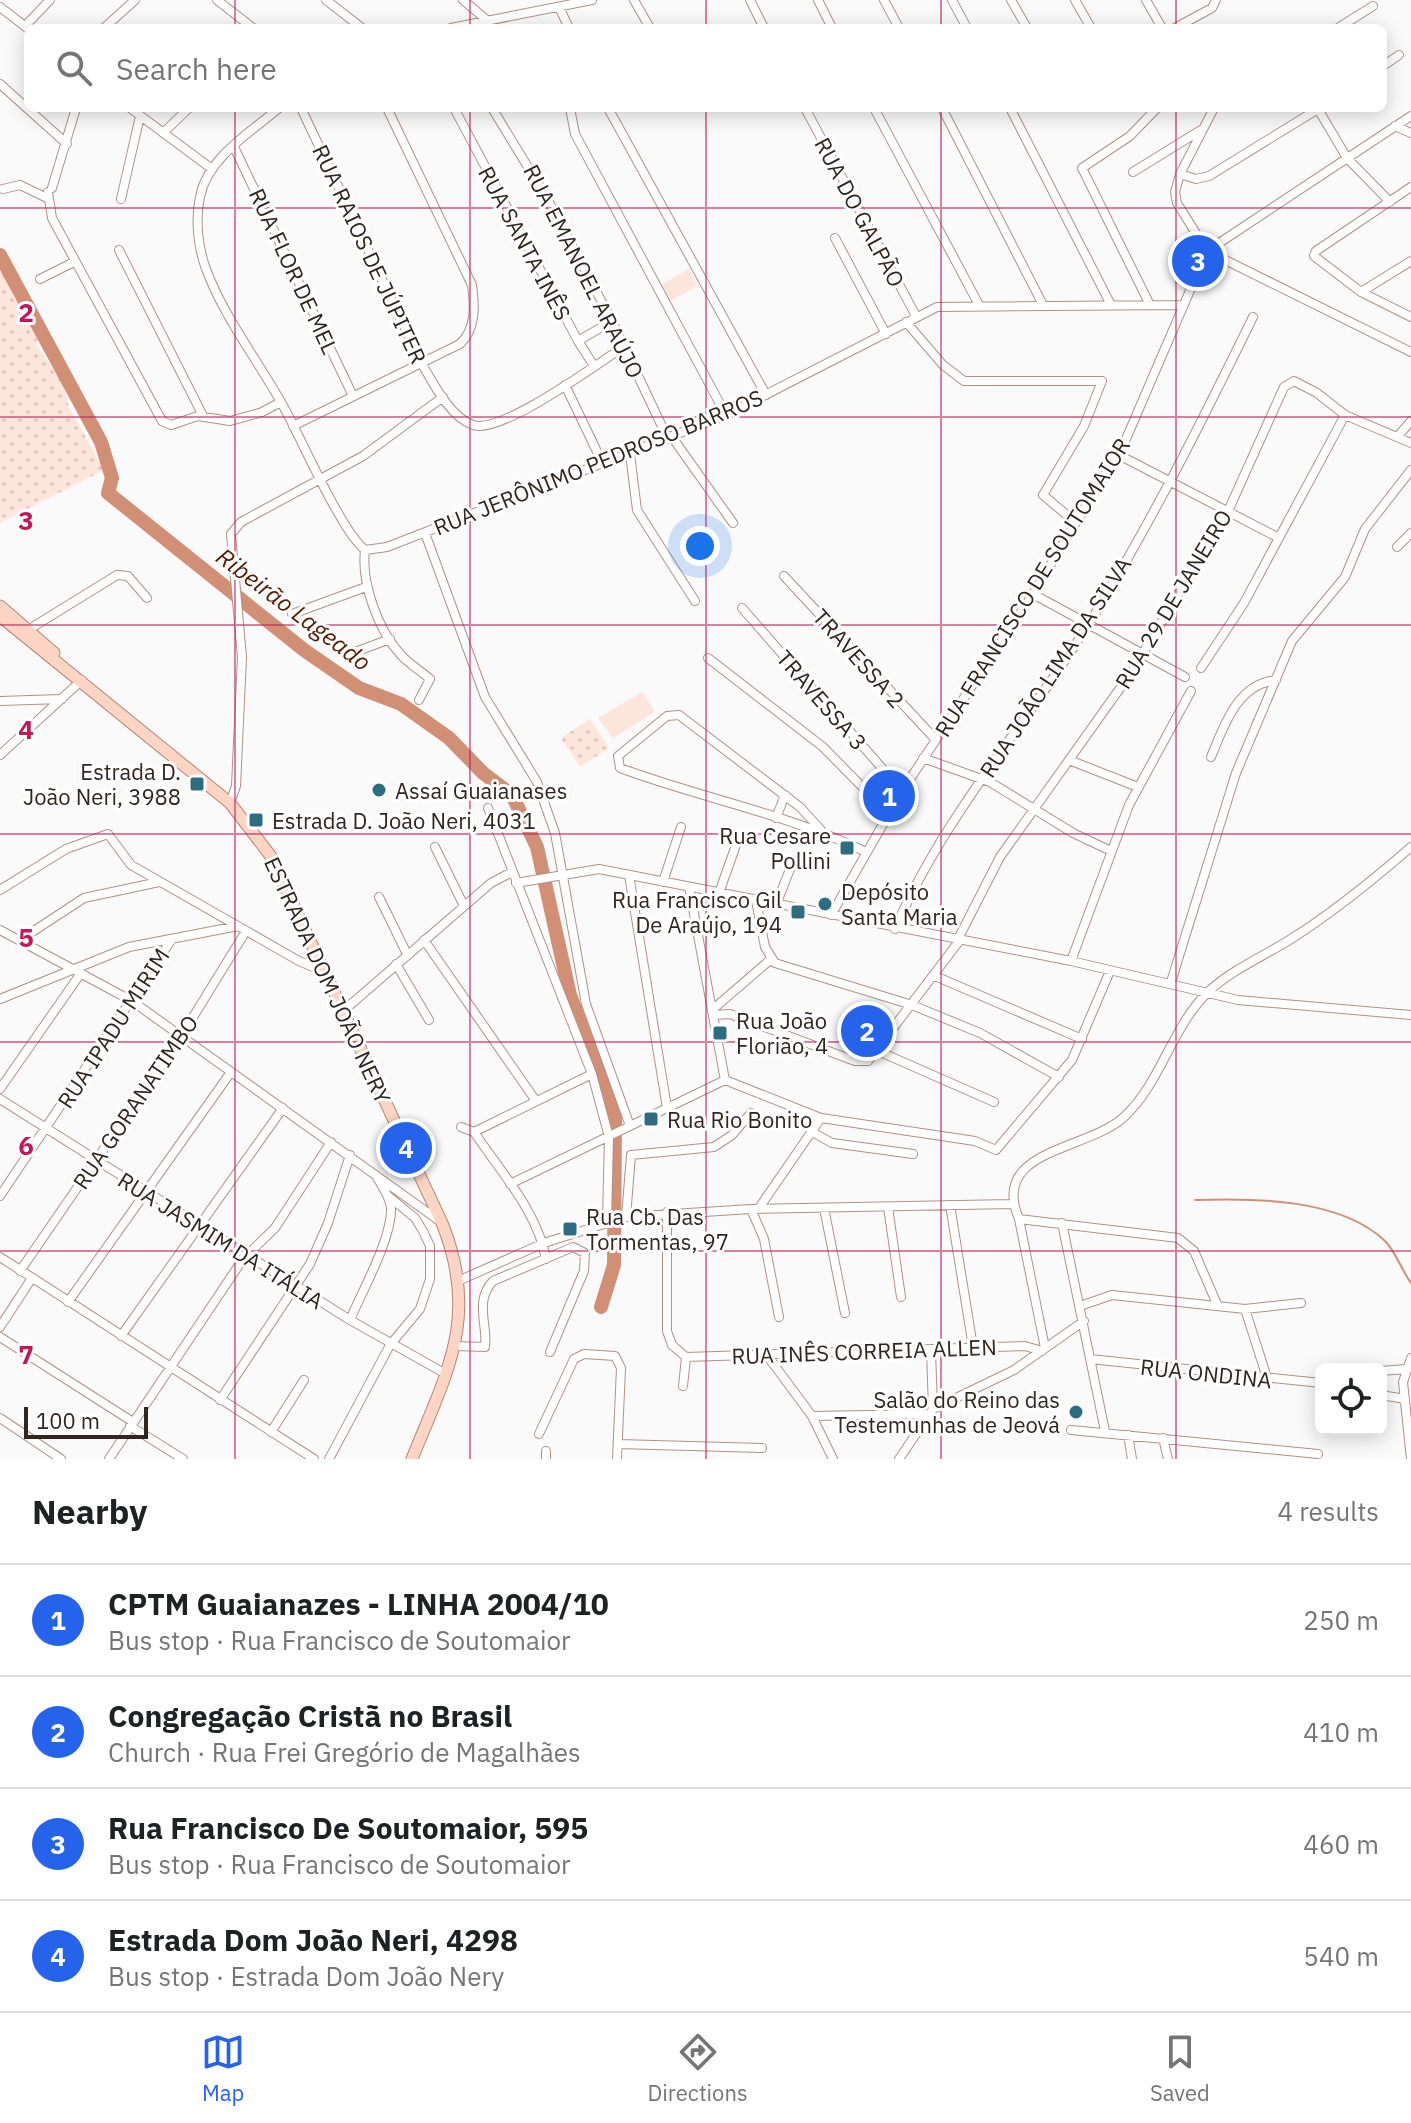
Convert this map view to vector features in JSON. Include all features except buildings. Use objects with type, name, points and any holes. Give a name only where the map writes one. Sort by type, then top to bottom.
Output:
[{"type":"main road","name":"ESTRADA DOM JOÃO NERY","points":[[0,606],[64,666],[230,803],[263,842],[442,1223],[458,1281],[456,1346],[412,1459]]},
{"type":"main road","name":"ESTRADA DOM JOÃO NERY","points":[[0,616],[25,631]]},
{"type":"street","points":[[29,24],[50,0]]},
{"type":"street","points":[[108,24],[135,0]]},
{"type":"street","points":[[217,0],[248,24]]},
{"type":"street","points":[[326,0],[357,24]]},
{"type":"street","points":[[463,0],[488,21]]},
{"type":"street","points":[[472,24],[592,0]]},
{"type":"street","points":[[634,0],[648,24]]},
{"type":"street","points":[[750,0],[762,24]]},
{"type":"street","points":[[818,0],[830,24]]},
{"type":"street","points":[[884,0],[897,24]]},
{"type":"street","points":[[952,0],[965,24]]},
{"type":"street","points":[[1011,0],[1025,24]]},
{"type":"street","points":[[1075,0],[1089,24]]},
{"type":"street","points":[[1146,0],[1160,24]]},
{"type":"street","points":[[1182,24],[1212,8],[1216,0]]},
{"type":"street","points":[[561,4],[568,24]]},
{"type":"street","points":[[1344,24],[1373,6]]},
{"type":"street","points":[[0,7],[24,25]]},
{"type":"street","points":[[1387,63],[1399,55]]},
{"type":"street","points":[[0,84],[24,105]]},
{"type":"street","points":[[31,112],[67,144]]},
{"type":"street","points":[[75,112],[49,192],[52,218],[162,421],[171,425],[203,416],[230,421],[281,402]]},
{"type":"street","points":[[135,112],[212,169]]},
{"type":"street","points":[[163,133],[185,112]]},
{"type":"street","points":[[274,112],[212,169],[200,195],[198,209],[202,258],[230,319],[281,402],[354,539],[365,550],[363,573],[366,587],[390,639],[403,657],[430,679],[419,700]]},
{"type":"street","name":"RUA RAIOS DE JÚPITER","points":[[303,112],[422,364],[443,397],[466,421],[482,426],[518,413],[565,385]]},
{"type":"street","points":[[293,426],[422,364],[466,338],[473,320],[473,295],[467,273],[389,112]]},
{"type":"street","name":"RUA SANTA INÊS","points":[[456,112],[578,341],[612,321]]},
{"type":"street","name":"RUA EMANOEL ARAÚJO","points":[[495,112],[527,160],[670,438],[733,523]]},
{"type":"street","points":[[571,112],[575,134],[726,415]]},
{"type":"street","points":[[610,112],[766,395]]},
{"type":"street","name":"RUA DO GALPÃO","points":[[807,112],[916,316]]},
{"type":"street","points":[[876,112],[979,305]]},
{"type":"street","points":[[944,112],[1043,305]]},
{"type":"street","points":[[1012,112],[1111,305]]},
{"type":"street","points":[[1150,305],[1082,171],[1083,165],[1115,148],[1153,112]]},
{"type":"street","points":[[1212,112],[1180,174],[1175,192],[1177,203],[1207,251],[1411,352]]},
{"type":"street","points":[[1180,174],[1196,179],[1209,176],[1313,112]]},
{"type":"street","points":[[1321,112],[1347,158],[1390,202]]},
{"type":"street","points":[[121,199],[140,116]]},
{"type":"street","points":[[1207,251],[1411,116]]},
{"type":"street","points":[[1395,126],[1411,133]]},
{"type":"street","points":[[1133,172],[1203,128]]},
{"type":"street","name":"RUA FLOR DE MEL","points":[[234,147],[353,396]]},
{"type":"street","points":[[3,189],[20,185],[49,192]]},
{"type":"street","points":[[1411,187],[1316,251],[1314,256],[1361,292],[1411,317]]},
{"type":"street","points":[[835,238],[886,334]]},
{"type":"street","points":[[119,250],[203,416]]},
{"type":"street","name":"RUA FRANCISCO DE SOUTOMAIOR","points":[[831,915],[902,791],[1033,594],[1074,521],[1117,454],[1142,407],[1207,251]]},
{"type":"street","points":[[1361,292],[1411,261]]},
{"type":"street","points":[[40,279],[74,262]]},
{"type":"street","name":"RUA JERÔNIMO PEDROSO BARROS","points":[[365,550],[387,547],[425,533],[726,415],[937,307],[1183,305]]},
{"type":"street","name":"RUA JOÃO LIMA DA SILVA","points":[[895,929],[907,900],[981,779],[1089,624],[1172,482],[1253,317]]},
{"type":"street","points":[[906,322],[943,365],[964,381],[1102,381],[1084,426],[1043,495],[1074,521]]},
{"type":"street","points":[[578,341],[594,366]]},
{"type":"street","points":[[603,464],[565,385],[625,346]]},
{"type":"street","name":"RUA 29 DE JANEIRO","points":[[878,1051],[959,940],[1000,857],[1144,653],[1229,509],[1277,397],[1294,381],[1317,393],[1345,415]]},
{"type":"street","points":[[230,803],[236,786],[242,657],[231,534],[241,522],[384,442],[443,397]]},
{"type":"street","points":[[1201,668],[1244,603],[1345,415],[1411,443]]},
{"type":"street","points":[[1398,436],[1411,421]]},
{"type":"street","points":[[630,454],[637,510],[695,601]]},
{"type":"street","points":[[1117,454],[1229,509],[1279,538]]},
{"type":"street","points":[[1171,982],[1236,773],[1298,631],[1345,577],[1365,529],[1411,470]]},
{"type":"street","points":[[425,533],[485,697],[537,782],[565,874],[589,1018],[628,1127]]},
{"type":"street","points":[[1397,547],[1411,533]]},
{"type":"street","points":[[25,631],[117,575],[128,576],[147,598]]},
{"type":"street","name":"TRAVESSA 2","points":[[784,576],[936,740]]},
{"type":"street","points":[[292,614],[366,587]]},
{"type":"street","points":[[1033,594],[1185,677]]},
{"type":"street","name":"TRAVESSA 3","points":[[742,608],[902,791]]},
{"type":"street","points":[[347,655],[390,639]]},
{"type":"street","points":[[708,658],[823,747],[889,814]]},
{"type":"street","points":[[0,755],[82,680]]},
{"type":"street","points":[[1211,757],[1242,697],[1258,685],[1276,680]]},
{"type":"street","points":[[1071,961],[1138,787],[1191,691]]},
{"type":"street","points":[[0,701],[63,699]]},
{"type":"street","points":[[821,830],[785,795],[679,715],[667,716],[618,756],[620,768],[821,830],[866,852]]},
{"type":"street","points":[[923,758],[981,779],[1111,851]]},
{"type":"street","points":[[1069,760],[1138,787]]},
{"type":"street","points":[[776,818],[785,795]]},
{"type":"street","points":[[488,808],[592,1074],[612,1135],[607,1220]]},
{"type":"street","points":[[663,882],[681,827]]},
{"type":"street","points":[[0,890],[66,849],[108,834],[131,865],[322,971]]},
{"type":"street","points":[[719,893],[736,845]]},
{"type":"street","points":[[435,847],[464,906]]},
{"type":"street","points":[[1044,1350],[1019,1219],[1012,1204],[1016,1177],[1026,1165],[1094,1137],[1127,1115],[1207,993],[1331,912],[1411,847]]},
{"type":"street","points":[[776,905],[792,864]]},
{"type":"street","points":[[516,883],[599,869],[1071,961],[1249,1002],[1411,1015]]},
{"type":"street","points":[[342,1012],[491,883],[512,872]]},
{"type":"street","points":[[629,875],[667,1108]]},
{"type":"street","points":[[20,940],[84,898],[160,882]]},
{"type":"street","points":[[689,887],[725,1080]]},
{"type":"street","points":[[379,897],[407,954]]},
{"type":"street","points":[[756,901],[770,960],[794,971],[912,1005],[980,1033],[1059,1077]]},
{"type":"street","points":[[0,999],[77,971],[129,947],[242,928]]},
{"type":"street","name":"RUA GORANATIMBO","points":[[20,1271],[182,1035],[242,928]]},
{"type":"street","points":[[0,930],[132,1001],[442,1223]]},
{"type":"street","name":"RUA IPADU MIRIM","points":[[0,1196],[172,939]]},
{"type":"street","points":[[424,940],[536,1101]]},
{"type":"street","points":[[712,1012],[770,960]]},
{"type":"street","points":[[396,964],[429,1020]]},
{"type":"street","points":[[0,1089],[77,971]]},
{"type":"street","points":[[510,1184],[725,1080],[824,1118],[975,1141],[994,1151],[1059,1077],[1082,1039],[1110,971]]},
{"type":"street","points":[[935,976],[1082,1039]]},
{"type":"street","points":[[712,1012],[737,1016],[862,1062],[878,1051],[994,1102]]},
{"type":"street","points":[[68,1302],[231,1072]]},
{"type":"street","points":[[474,1132],[592,1074]]},
{"type":"street","name":"RUA JASMIM DA ITÁLIA","points":[[0,1099],[390,1345],[446,1374]]},
{"type":"street","points":[[121,1336],[283,1108]]},
{"type":"street","points":[[626,1217],[631,1155],[714,1147],[732,1135],[751,1113]]},
{"type":"street","points":[[755,1208],[824,1118]]},
{"type":"street","points":[[461,1127],[474,1132],[510,1184],[544,1243],[546,1259]]},
{"type":"street","points":[[814,1133],[832,1143],[913,1154]]},
{"type":"street","points":[[109,1459],[246,1256],[275,1228],[331,1142]]},
{"type":"street","points":[[220,1400],[297,1287],[328,1223],[350,1155]]},
{"type":"street","points":[[350,1320],[391,1213],[387,1195],[376,1175]]},
{"type":"street","points":[[329,1459],[390,1345],[420,1309],[432,1263],[430,1246],[419,1223],[387,1195]]},
{"type":"street","points":[[458,1281],[544,1243],[607,1220],[626,1217],[755,1208],[1012,1204]]},
{"type":"street","points":[[950,1205],[973,1347]]},
{"type":"street","points":[[888,1207],[901,1297]]},
{"type":"street","points":[[755,1208],[779,1317]]},
{"type":"street","points":[[824,1208],[845,1313]]},
{"type":"street","points":[[667,1212],[667,1331],[672,1345],[686,1357],[683,1386]]},
{"type":"street","points":[[1019,1219],[1178,1238],[1194,1251],[1217,1304]]},
{"type":"street","points":[[1062,1223],[1105,1431]]},
{"type":"street","points":[[456,1346],[485,1347],[481,1322],[489,1285],[573,1247],[585,1253],[586,1262],[550,1352]]},
{"type":"street","points":[[0,1257],[314,1459]]},
{"type":"street","points":[[0,1327],[32,1278]]},
{"type":"street","points":[[1080,1306],[1112,1295],[1245,1309],[1301,1303]]},
{"type":"street","points":[[1245,1309],[1268,1381]]},
{"type":"street","points":[[812,1416],[930,1412],[1014,1370],[1084,1321]]},
{"type":"street","points":[[0,1337],[183,1459]]},
{"type":"street","name":"RUA INÊS CORREIA ALLEN","points":[[686,1357],[973,1347],[1025,1346],[1044,1350]]},
{"type":"street","points":[[899,1459],[930,1412],[931,1350]]},
{"type":"street","points":[[539,1434],[574,1359],[584,1354],[609,1354],[618,1359],[621,1368],[617,1459]]},
{"type":"street","points":[[766,1354],[812,1416],[833,1459]]},
{"type":"street","points":[[1411,1358],[1406,1369],[1405,1399],[1411,1459]]},
{"type":"street","name":"RUA ONDINA","points":[[1090,1359],[1268,1381],[1315,1383]]},
{"type":"street","points":[[1387,1371],[1406,1369]]},
{"type":"street","points":[[271,1432],[304,1380]]},
{"type":"street","points":[[1387,1396],[1405,1399]]},
{"type":"street","points":[[0,1418],[61,1459]]},
{"type":"street","points":[[1071,1430],[1318,1454]]},
{"type":"street","points":[[1128,1435],[1132,1459]]},
{"type":"street","points":[[1163,1438],[1168,1459]]},
{"type":"street","points":[[618,1444],[762,1448]]},
{"type":"shaded area","points":[[0,264],[34,318],[39,332],[36,345],[62,381],[69,407],[104,470],[0,523]]},
{"type":"shaded area","points":[[689,269],[698,286],[668,302],[660,285]]},
{"type":"shaded area","points":[[642,692],[655,712],[613,738],[598,718]]},
{"type":"shaded area","points":[[590,719],[609,748],[580,767],[561,738]]},
{"type":"waterway","name":"Ribeirão Lageado","points":[[0,255],[101,442],[112,478],[108,493],[304,650],[359,688],[401,704],[449,738],[483,773],[512,795],[537,847],[570,995],[615,1115],[614,1265],[601,1307]]},
{"type":"waterway","points":[[1195,1200],[1269,1201],[1344,1216],[1385,1241],[1411,1283]]},
{"type":"place","name":"Rua Francisco De Soutomaior, 595","points":[[1198,261]]},
{"type":"place","name":"Estrada D. João Neri, 3988","points":[[197,784]]},
{"type":"place","name":"Assaí Guaianases","points":[[379,790]]},
{"type":"place","name":"CPTM Guaianazes - LINHA 2004/10","points":[[889,796]]},
{"type":"place","name":"Estrada D. João Neri, 4031","points":[[256,820]]},
{"type":"place","name":"Rua Cesare Pollini","points":[[847,848]]},
{"type":"place","name":"Depósito Santa Maria","points":[[825,904]]},
{"type":"place","name":"Rua Francisco Gil De Araújo, 194","points":[[798,912]]},
{"type":"place","name":"Congregação Cristã no Brasil","points":[[867,1031]]},
{"type":"place","name":"Rua João Florião, 4","points":[[720,1033]]},
{"type":"place","name":"Rua Rio Bonito","points":[[651,1119]]},
{"type":"place","name":"Estrada Dom João Neri, 4298","points":[[406,1148]]},
{"type":"place","name":"Rua Cb. Das Tormentas, 97","points":[[570,1229]]},
{"type":"place","name":"Salão do Reino das Testemunhas de Jeová","points":[[1076,1412]]}]
